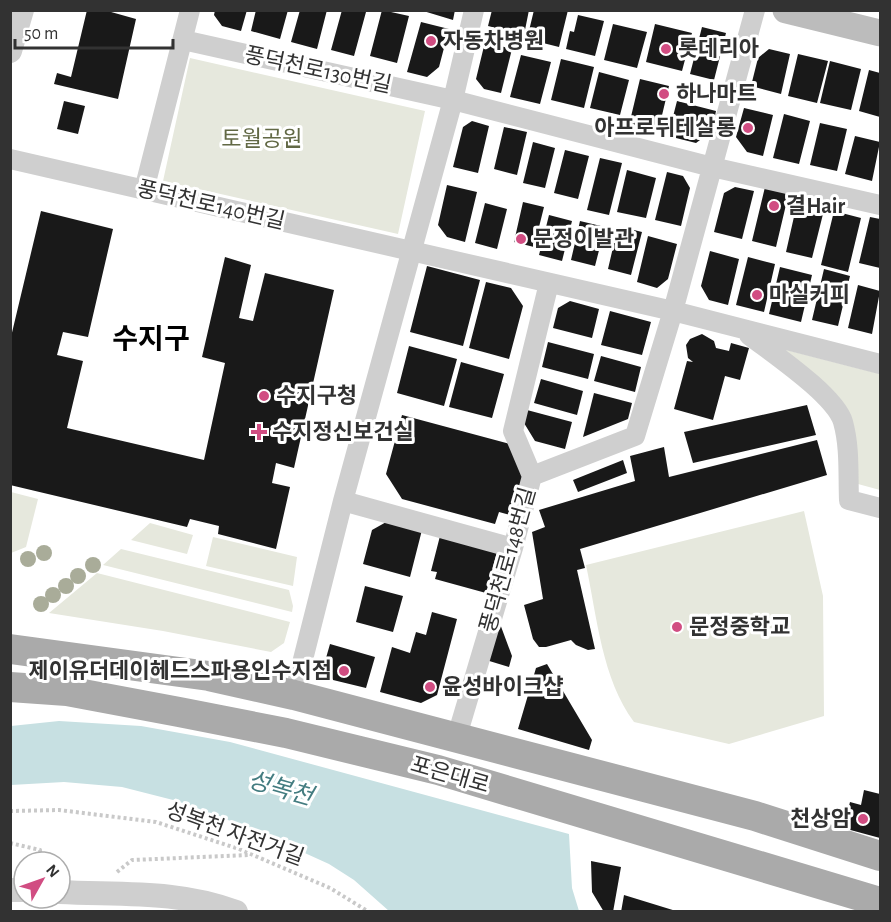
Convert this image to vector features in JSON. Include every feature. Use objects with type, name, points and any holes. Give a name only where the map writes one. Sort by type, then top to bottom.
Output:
[{"type":"main road","points":[[786,10],[880,33]]},
{"type":"main road","name":"포은대로","points":[[10,649],[210,676],[294,695],[755,816],[880,856]]},
{"type":"main road","name":"포은대로","points":[[10,687],[67,691],[168,710],[286,733],[416,765],[880,902]]},
{"type":"street","points":[[10,51],[22,10]]},
{"type":"street","points":[[144,190],[190,10]]},
{"type":"street","points":[[294,695],[343,501],[453,100],[474,10]]},
{"type":"street","name":"풍덕천로148번길","points":[[457,736],[532,476],[635,436],[673,311],[755,10]]},
{"type":"street","name":"풍덕천로130번길","points":[[183,40],[453,100]]},
{"type":"street","points":[[453,100],[712,166],[880,205]]},
{"type":"street","name":"풍덕천로140번길","points":[[10,159],[673,311]]},
{"type":"street","points":[[532,476],[513,431],[549,283]]},
{"type":"street","points":[[673,311],[880,364]]},
{"type":"street","points":[[742,329],[832,403],[842,420],[845,435],[849,500],[880,508]]},
{"type":"street","points":[[343,501],[513,548]]},
{"type":"street","points":[[72,892],[167,895],[201,901],[236,912]]},
{"type":"path","name":"성복천 자전거길","points":[[10,811],[59,810],[156,822],[192,832],[330,888],[369,912]]},
{"type":"path","points":[[10,843],[40,850]]},
{"type":"path","points":[[91,893],[132,860],[251,855]]},
{"type":"green space","name":"토월공원","points":[[190,58],[425,111],[398,234],[163,181]]},
{"type":"green space","points":[[775,347],[880,374],[880,490],[858,484],[856,446]]},
{"type":"green space","points":[[11,492],[38,499],[26,547],[11,553]]},
{"type":"green space","points":[[804,511],[823,596],[824,716],[729,744],[634,722],[623,705],[608,667],[586,565]]},
{"type":"green space","points":[[150,523],[193,535],[187,554],[131,540]]},
{"type":"green space","points":[[213,537],[297,557],[293,586],[206,566]]},
{"type":"green space","points":[[121,549],[289,590],[293,606],[292,612],[103,565]]},
{"type":"green space","points":[[97,573],[290,622],[284,643],[271,652],[163,631],[49,613]]},
{"type":"water","name":"성복천","points":[[59,721],[141,726],[230,742],[569,834],[572,888],[579,911],[389,911],[354,880],[329,864],[252,829],[177,801],[122,787],[64,782],[11,785],[11,726]]},
{"type":"building","points":[[87,10],[104,10],[136,19],[118,99],[54,84],[57,73],[71,77]]},
{"type":"building","points":[[215,10],[247,10],[241,31],[222,26],[214,15]]},
{"type":"building","points":[[256,10],[288,10],[280,39],[251,31]]},
{"type":"building","points":[[300,10],[327,10],[317,49],[291,42]]},
{"type":"building","points":[[342,10],[366,12],[354,56],[331,50]]},
{"type":"building","points":[[382,10],[409,16],[397,63],[370,56]]},
{"type":"building","points":[[420,10],[455,10],[453,20]]},
{"type":"building","points":[[492,10],[529,10],[524,35],[488,26]]},
{"type":"building","points":[[534,10],[568,10],[559,47],[527,39]]},
{"type":"building","points":[[578,15],[604,21],[595,56],[566,49],[570,31],[574,32]]},
{"type":"building","points":[[421,22],[449,29],[439,67],[427,77],[407,72]]},
{"type":"building","points":[[613,24],[647,32],[637,68],[604,60]]},
{"type":"building","points":[[655,24],[692,33],[682,71],[646,62]]},
{"type":"building","points":[[702,27],[726,33],[714,80],[690,74]]},
{"type":"building","points":[[485,42],[512,49],[501,93],[484,89],[476,79]]},
{"type":"building","points":[[769,49],[790,54],[781,94],[751,86],[758,58]]},
{"type":"building","points":[[798,54],[828,61],[817,103],[788,96]]},
{"type":"building","points":[[521,55],[551,62],[540,104],[510,97]]},
{"type":"building","points":[[561,59],[594,67],[584,108],[551,100]]},
{"type":"building","points":[[830,61],[861,69],[851,110],[820,103]]},
{"type":"building","points":[[869,70],[880,73],[880,117],[859,111]]},
{"type":"building","points":[[599,72],[629,80],[620,115],[590,108]]},
{"type":"building","points":[[640,79],[669,86],[658,132],[629,125]]},
{"type":"building","points":[[64,101],[85,106],[78,134],[57,129]]},
{"type":"building","points":[[677,101],[716,111],[712,131],[696,143],[668,136]]},
{"type":"building","points":[[744,108],[773,115],[763,156],[747,152],[736,137]]},
{"type":"building","points":[[784,114],[810,121],[799,164],[773,158]]},
{"type":"building","points":[[472,121],[489,126],[478,173],[453,167],[463,127]]},
{"type":"building","points":[[820,123],[847,129],[837,171],[810,165]]},
{"type":"building","points":[[504,127],[527,132],[517,175],[494,169]]},
{"type":"building","points":[[855,136],[880,142],[872,181],[845,174]]},
{"type":"building","points":[[533,142],[555,148],[545,188],[523,183]]},
{"type":"building","points":[[565,150],[589,156],[578,199],[554,193]]},
{"type":"building","points":[[600,158],[622,163],[609,215],[587,210]]},
{"type":"building","points":[[627,170],[656,178],[646,218],[617,212]]},
{"type":"building","points":[[667,172],[683,176],[690,188],[681,226],[655,220]]},
{"type":"building","points":[[447,185],[477,192],[465,242],[447,237],[438,225]]},
{"type":"building","points":[[735,187],[754,191],[742,239],[714,232],[724,193]]},
{"type":"building","points":[[765,187],[789,192],[776,247],[752,241]]},
{"type":"building","points":[[798,199],[825,206],[812,258],[786,252]]},
{"type":"building","points":[[523,202],[544,207],[534,247],[514,242]]},
{"type":"building","points":[[485,203],[507,209],[497,249],[475,243]]},
{"type":"building","name":"수지구청","points":[[41,211],[113,229],[88,337],[63,332],[57,355],[83,361],[67,428],[204,460],[225,363],[202,357],[225,257],[251,265],[239,318],[253,321],[265,273],[334,290],[294,468],[276,463],[272,483],[290,487],[276,549],[218,534],[219,526],[190,519],[187,527],[10,485],[10,341]]},
{"type":"building","points":[[834,211],[861,218],[848,272],[821,265]]},
{"type":"building","points":[[549,215],[572,221],[562,261],[539,255]]},
{"type":"building","points":[[870,217],[880,219],[880,268],[859,263]]},
{"type":"building","points":[[580,221],[605,227],[595,266],[571,260]]},
{"type":"building","points":[[618,226],[642,232],[631,275],[608,269]]},
{"type":"building","points":[[648,236],[677,244],[668,279],[657,288],[637,282]]},
{"type":"building","points":[[710,251],[739,259],[728,305],[709,300],[701,286]]},
{"type":"building","points":[[748,257],[775,264],[764,312],[736,305]]},
{"type":"building","points":[[427,266],[480,280],[463,346],[410,332]]},
{"type":"building","points":[[780,267],[812,275],[801,322],[769,314]]},
{"type":"building","points":[[824,269],[850,276],[838,326],[812,320]]},
{"type":"building","points":[[486,282],[511,288],[523,306],[509,359],[469,348]]},
{"type":"building","points":[[858,285],[880,291],[872,334],[848,328]]},
{"type":"building","points":[[570,301],[599,309],[592,338],[553,328],[558,308]]},
{"type":"building","points":[[610,311],[651,322],[642,355],[601,345]]},
{"type":"building","points":[[702,334],[714,341],[716,348],[729,351],[731,343],[749,348],[740,380],[725,376],[713,420],[674,409],[687,361],[693,362],[688,358],[686,345],[690,339]]},
{"type":"building","points":[[548,342],[594,354],[588,379],[542,367]]},
{"type":"building","points":[[409,346],[457,359],[444,406],[397,393]]},
{"type":"building","points":[[601,356],[641,367],[635,392],[594,381]]},
{"type":"building","points":[[461,362],[504,374],[492,418],[449,407]]},
{"type":"building","points":[[541,379],[583,391],[577,415],[534,403]]},
{"type":"building","points":[[594,393],[632,403],[628,419],[583,437]]},
{"type":"building","points":[[807,405],[816,435],[693,463],[684,432]]},
{"type":"building","points":[[527,410],[572,422],[565,449],[535,441],[524,423]]},
{"type":"building","points":[[402,415],[510,444],[526,469],[514,516],[499,512],[495,524],[402,499],[386,474]]},
{"type":"building","points":[[817,440],[827,475],[580,549],[585,568],[577,570],[595,649],[588,650],[571,640],[539,647],[533,639],[524,605],[543,599],[532,532],[545,527],[539,510],[635,481],[630,456],[664,447],[669,477]]},
{"type":"building","points":[[623,460],[627,473],[578,492],[573,480]]},
{"type":"building","points":[[388,521],[422,530],[410,577],[363,564],[372,530]]},
{"type":"building","points":[[440,536],[497,552],[486,593],[435,579],[437,572],[431,571]]},
{"type":"building","points":[[365,586],[403,596],[393,632],[356,622]]},
{"type":"building","points":[[432,612],[457,619],[437,695],[421,703],[380,692],[392,647],[410,653],[416,632],[426,635]]},
{"type":"building","points":[[496,613],[512,656],[509,667],[486,660]]},
{"type":"building","points":[[330,644],[375,657],[366,688],[333,680],[324,665]]},
{"type":"building","points":[[547,664],[592,740],[589,750],[518,729],[536,668]]},
{"type":"building","name":"천상암","points":[[864,790],[880,794],[880,838],[843,828],[850,802],[861,805]]},
{"type":"building","points":[[591,861],[621,867],[613,912],[604,912],[592,892]]},
{"type":"building","points":[[624,895],[676,911],[676,912],[621,912]]},
{"type":"place","name":"자동차병원","points":[[431,41]]},
{"type":"place","name":"롯데리아","points":[[666,49]]},
{"type":"place","name":"하나마트","points":[[664,94]]},
{"type":"place","name":"아프로뒤테살롱","points":[[748,128]]},
{"type":"place","name":"결Hair","points":[[774,206]]},
{"type":"place","name":"문정이발관","points":[[521,239]]},
{"type":"place","name":"마실커피","points":[[757,295]]},
{"type":"place","name":"수지구청","points":[[264,396]]},
{"type":"place","name":"수지정신보건실","points":[[259,432]]},
{"type":"place","name":"문정중학교","points":[[677,627]]},
{"type":"place","name":"제이유더데이헤드스파용인수지점","points":[[344,671]]},
{"type":"place","name":"윤성바이크샵","points":[[430,687]]},
{"type":"place","name":"천상암","points":[[863,819]]},
{"type":"district","name":"수지구","points":[[151,340]]}]
